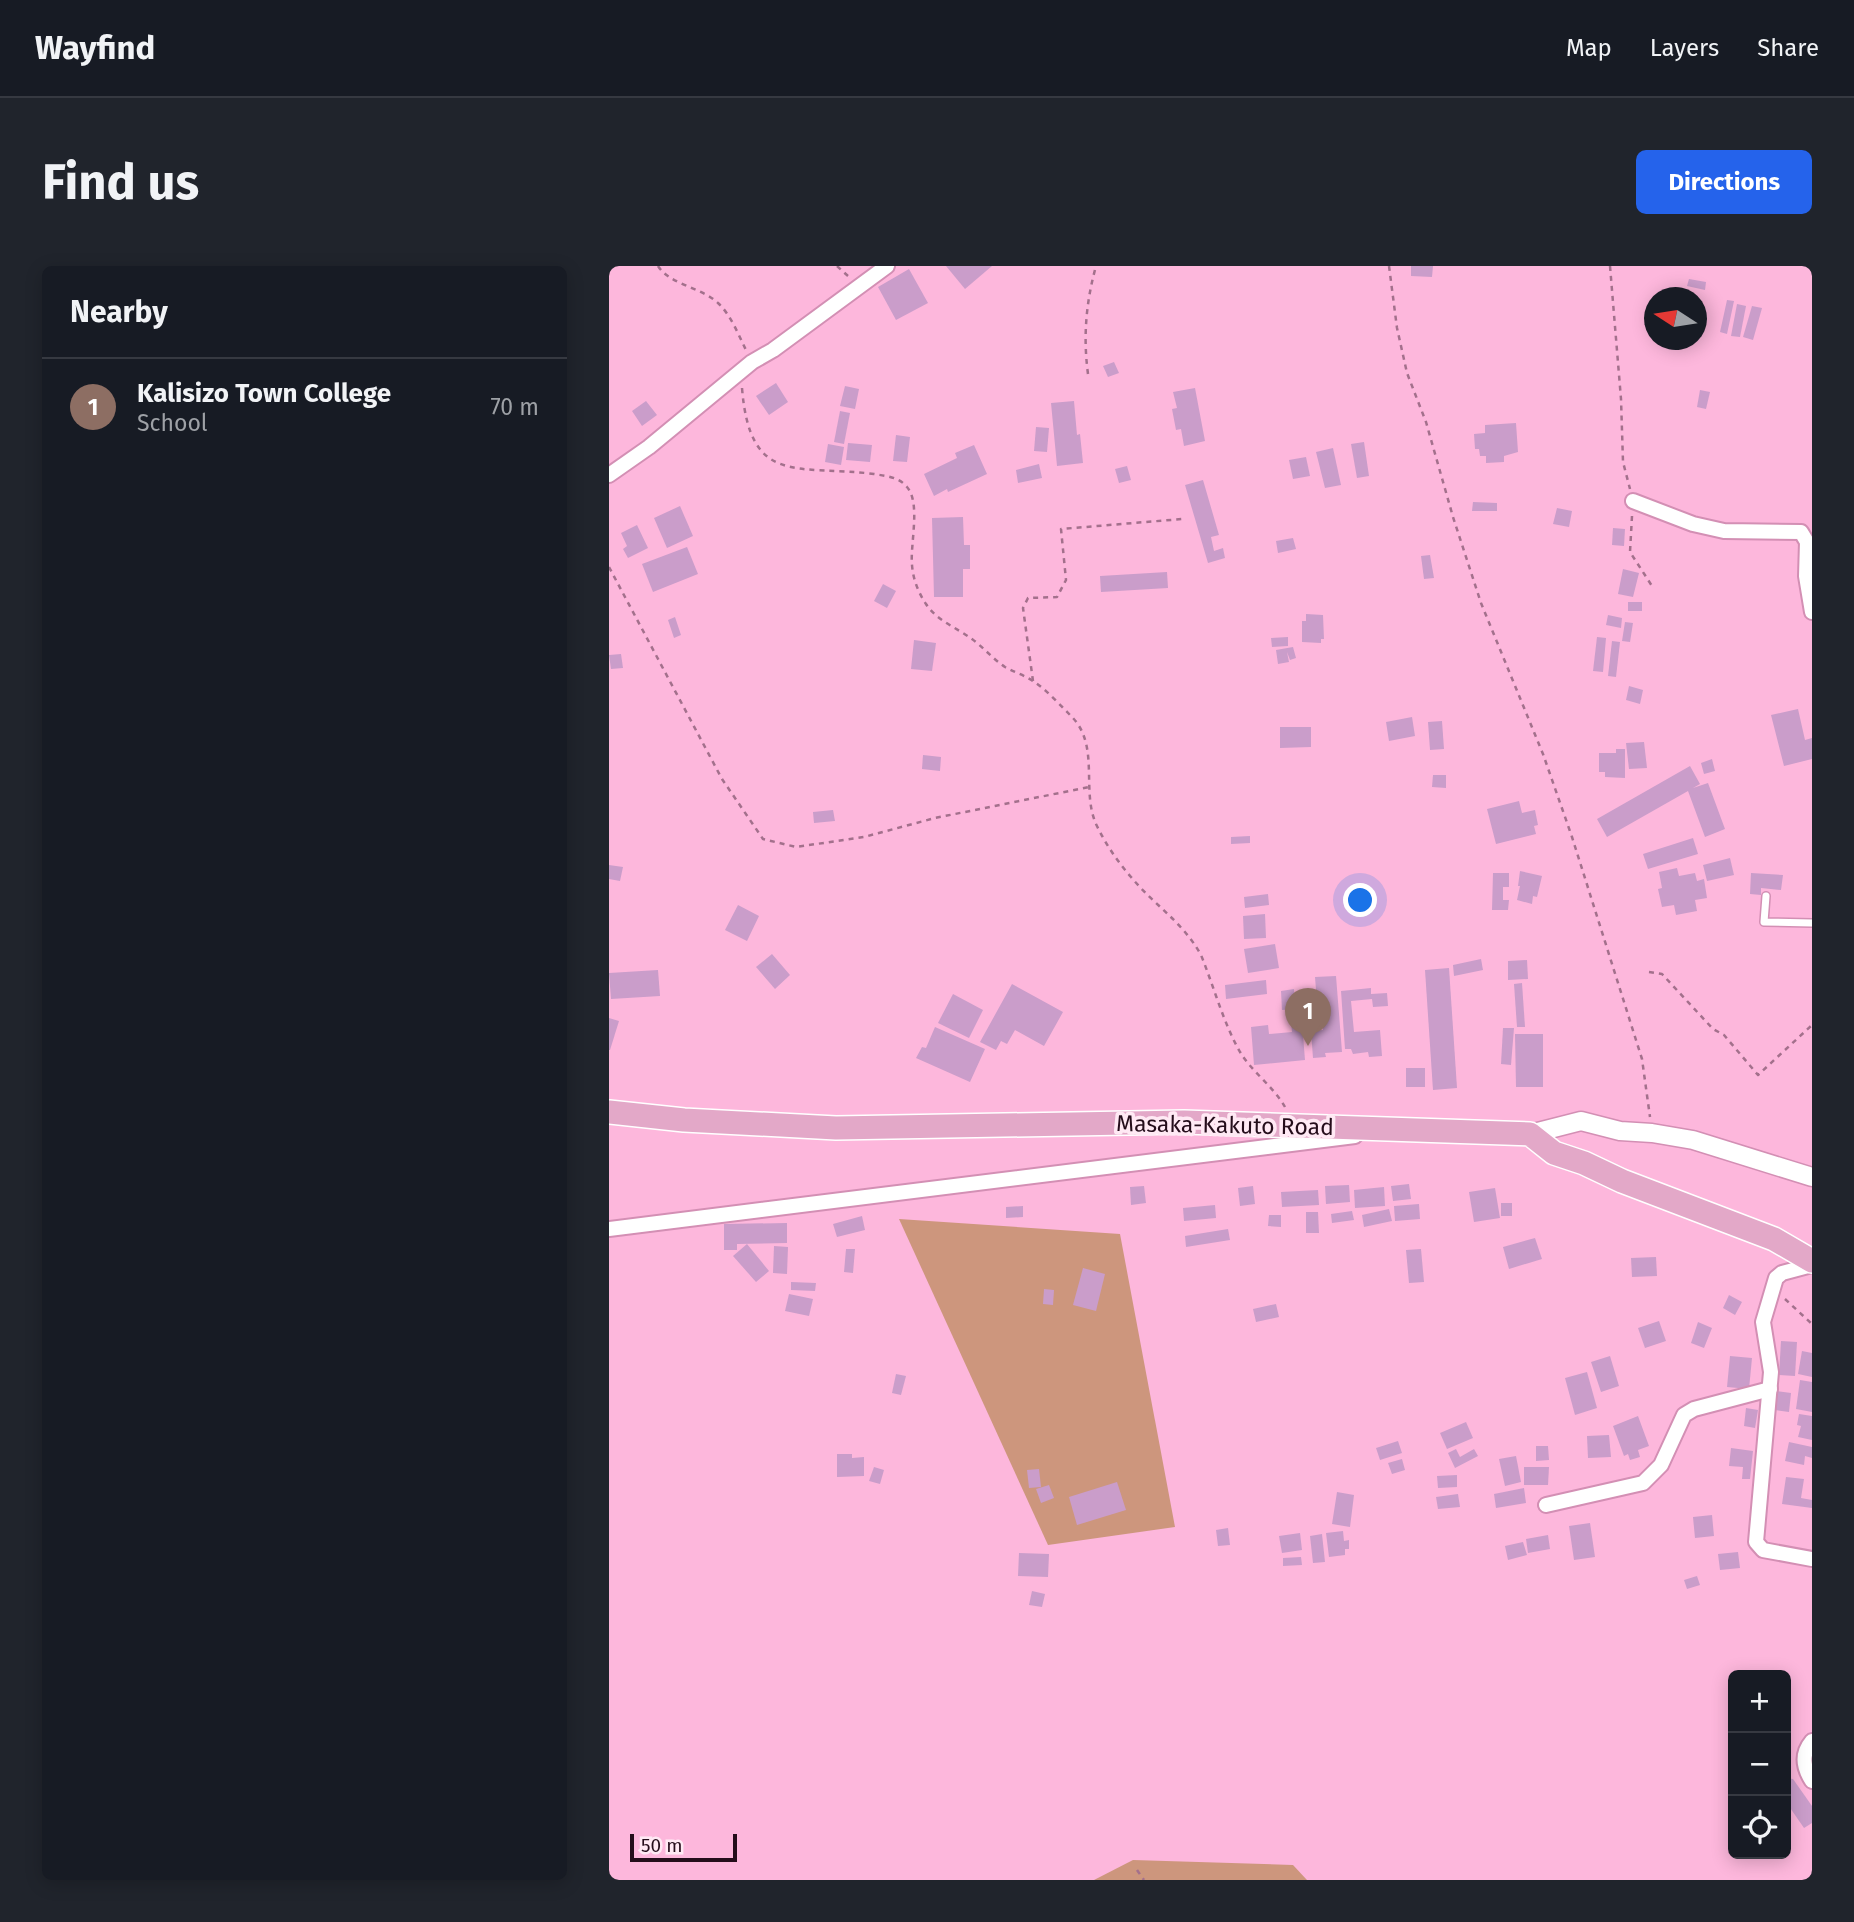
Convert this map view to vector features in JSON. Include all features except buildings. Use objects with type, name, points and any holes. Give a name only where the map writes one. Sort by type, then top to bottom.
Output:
[{"type":"highway","name":"Masaka-Kakuto Road","points":[[609,1112],[684,1120],[836,1128],[1184,1122],[1530,1134]]},
{"type":"highway","points":[[1530,1134],[1554,1153],[1774,1239],[1812,1263]]},
{"type":"street","points":[[609,475],[649,447],[740,371],[887,266]]},
{"type":"street","points":[[1633,501],[1693,524],[1724,531],[1801,532],[1807,542],[1806,576],[1812,612]]},
{"type":"street","points":[[1530,1134],[1581,1121],[1621,1130],[1693,1140],[1812,1177]]},
{"type":"street","points":[[609,1229],[1401,1131]]},
{"type":"street","points":[[1812,1263],[1782,1273],[1772,1287],[1763,1322],[1771,1372],[1756,1542],[1763,1550],[1812,1559]]},
{"type":"street","points":[[1546,1505],[1643,1483],[1661,1465],[1684,1415],[1694,1409],[1770,1389]]},
{"type":"street","points":[[1812,1741],[1805,1749],[1804,1763],[1812,1781]]},
{"type":"lane","points":[[1766,896],[1764,922],[1812,923]]},
{"type":"path","points":[[658,266],[668,276],[717,302],[726,312],[752,362]]},
{"type":"path","points":[[837,266],[858,285]]},
{"type":"path","points":[[1088,374],[1084,347],[1096,266]]},
{"type":"path","points":[[1389,266],[1397,328],[1407,373],[1426,422],[1481,603],[1543,754],[1589,889],[1642,1059],[1652,1133]]},
{"type":"path","points":[[1610,266],[1621,399],[1623,462],[1633,501],[1630,551],[1652,586]]},
{"type":"path","points":[[740,371],[749,433],[765,457],[782,466],[804,471],[835,470],[898,479],[912,494],[912,565],[915,585],[927,607],[972,639],[1003,666],[1033,681],[1074,719],[1088,753],[1089,787],[1095,822],[1131,877],[1182,926],[1193,941],[1239,1050],[1282,1101],[1297,1126]]},
{"type":"path","points":[[1033,681],[1023,608],[1028,598],[1057,597],[1066,580],[1061,529],[1182,519]]},
{"type":"path","points":[[609,567],[722,779],[763,839],[796,847],[864,837],[935,818],[1089,787]]},
{"type":"path","points":[[1649,972],[1662,974],[1713,1029],[1724,1035],[1758,1075],[1812,1025]]},
{"type":"path","points":[[1772,1287],[1812,1324]]},
{"type":"path","points":[[1137,1870],[1144,1880]]},
{"type":"shaded area","points":[[899,1219],[1120,1234],[1175,1527],[1048,1545]]},
{"type":"shaded area","points":[[1133,1860],[1293,1865],[1307,1880],[1094,1880]]},
{"type":"place","name":"Kalisizo Town College","points":[[1308,1046]]}]
